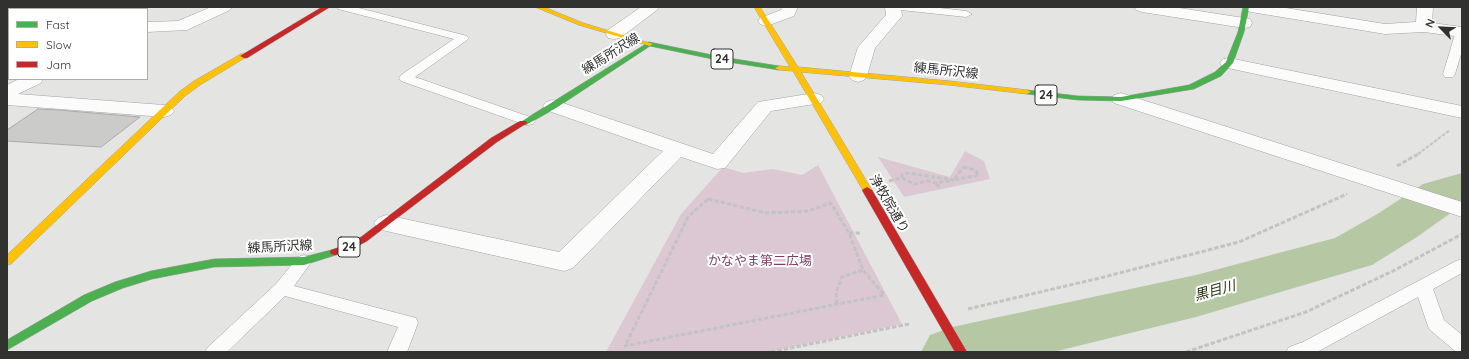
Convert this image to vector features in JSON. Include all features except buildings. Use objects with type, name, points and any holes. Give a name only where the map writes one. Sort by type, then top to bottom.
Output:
[{"type":"main road","points":[[538,7],[581,24],[649,44]]},
{"type":"main road","name":"浄牧院通り","points":[[757,7],[814,99],[961,352]]},
{"type":"main road","points":[[7,261],[164,111],[197,83],[322,8]]},
{"type":"main road","name":"練馬所沢線","points":[[7,346],[88,298],[119,285],[151,275],[214,263],[304,261],[343,250],[364,239],[386,223],[494,140],[553,106],[649,44],[722,59],[795,70],[949,83],[1078,98],[1121,99],[1195,86],[1218,74],[1229,63],[1245,15]]},
{"type":"street","points":[[148,27],[181,26],[224,7]]},
{"type":"street","points":[[614,34],[651,7]]},
{"type":"street","points":[[766,21],[788,13],[790,7]]},
{"type":"street","points":[[858,76],[867,47],[894,16],[893,7]]},
{"type":"street","points":[[1142,7],[1245,15]]},
{"type":"street","points":[[1251,7],[1385,28],[1424,27],[1462,32]]},
{"type":"street","points":[[1424,7],[1424,27]]},
{"type":"street","points":[[1229,63],[1462,112]]},
{"type":"street","points":[[7,92],[32,80]]},
{"type":"street","points":[[7,99],[164,111]]},
{"type":"street","points":[[553,106],[717,163],[765,106],[814,99]]},
{"type":"street","points":[[1121,99],[1462,210]]},
{"type":"street","points":[[386,223],[564,262],[677,149]]},
{"type":"lane","points":[[342,7],[464,38],[405,78],[528,121]]},
{"type":"lane","points":[[901,7],[966,14]]},
{"type":"lane","points":[[1449,74],[1462,32]]},
{"type":"lane","points":[[215,352],[282,289],[304,261]]},
{"type":"lane","points":[[1296,352],[1310,347],[1462,265]]},
{"type":"lane","points":[[1423,286],[1436,324],[1462,346]]},
{"type":"lane","points":[[282,289],[409,323],[397,352]]},
{"type":"path","points":[[968,310],[1239,242],[1376,182],[1440,140],[1451,129]]},
{"type":"path","points":[[888,181],[902,178],[914,184],[928,181],[936,183],[954,180],[979,175],[975,170],[963,167],[954,180]]},
{"type":"path","points":[[902,178],[902,175],[907,173],[954,180]]},
{"type":"path","points":[[936,183],[941,188]]},
{"type":"path","points":[[708,200],[766,213],[808,211],[831,203],[849,233],[863,270],[884,295],[625,346],[688,217],[708,200]]},
{"type":"path","points":[[849,233],[862,233]]},
{"type":"path","points":[[1186,352],[1306,312],[1395,270],[1462,234]]},
{"type":"path","points":[[837,304],[836,292],[842,277],[863,270]]},
{"type":"path","points":[[771,352],[909,324]]},
{"type":"green space","points":[[965,151],[984,161],[990,179],[904,197],[878,157],[950,177]]},
{"type":"green space","name":"かなやま第二広場","points":[[818,165],[902,324],[766,352],[606,352],[681,214],[723,167],[743,173],[773,169],[802,175]]},
{"type":"waterway","name":"黒目川","points":[[952,352],[1196,296],[1353,252],[1398,225],[1441,195],[1462,188]]},
{"type":"traffic: fast","points":[[1027,92],[1078,98],[1121,99],[1191,87],[1218,74],[1229,63],[1241,32],[1246,7]]},
{"type":"traffic: fast","points":[[523,123],[553,106],[649,44],[722,59],[779,68]]},
{"type":"traffic: fast","points":[[7,346],[88,298],[119,285],[151,275],[214,263],[304,261],[335,252]]},
{"type":"traffic: slow","points":[[538,7],[581,24],[649,44]]},
{"type":"traffic: slow","points":[[757,7],[814,99],[867,190]]},
{"type":"traffic: slow","points":[[7,261],[182,94],[197,83],[244,56]]},
{"type":"traffic: slow","points":[[779,68],[949,83],[1027,92]]},
{"type":"traffic: jam","points":[[244,56],[327,7]]},
{"type":"traffic: jam","points":[[335,252],[343,250],[364,239],[494,140],[523,123]]},
{"type":"traffic: jam","points":[[867,190],[961,352]]}]
